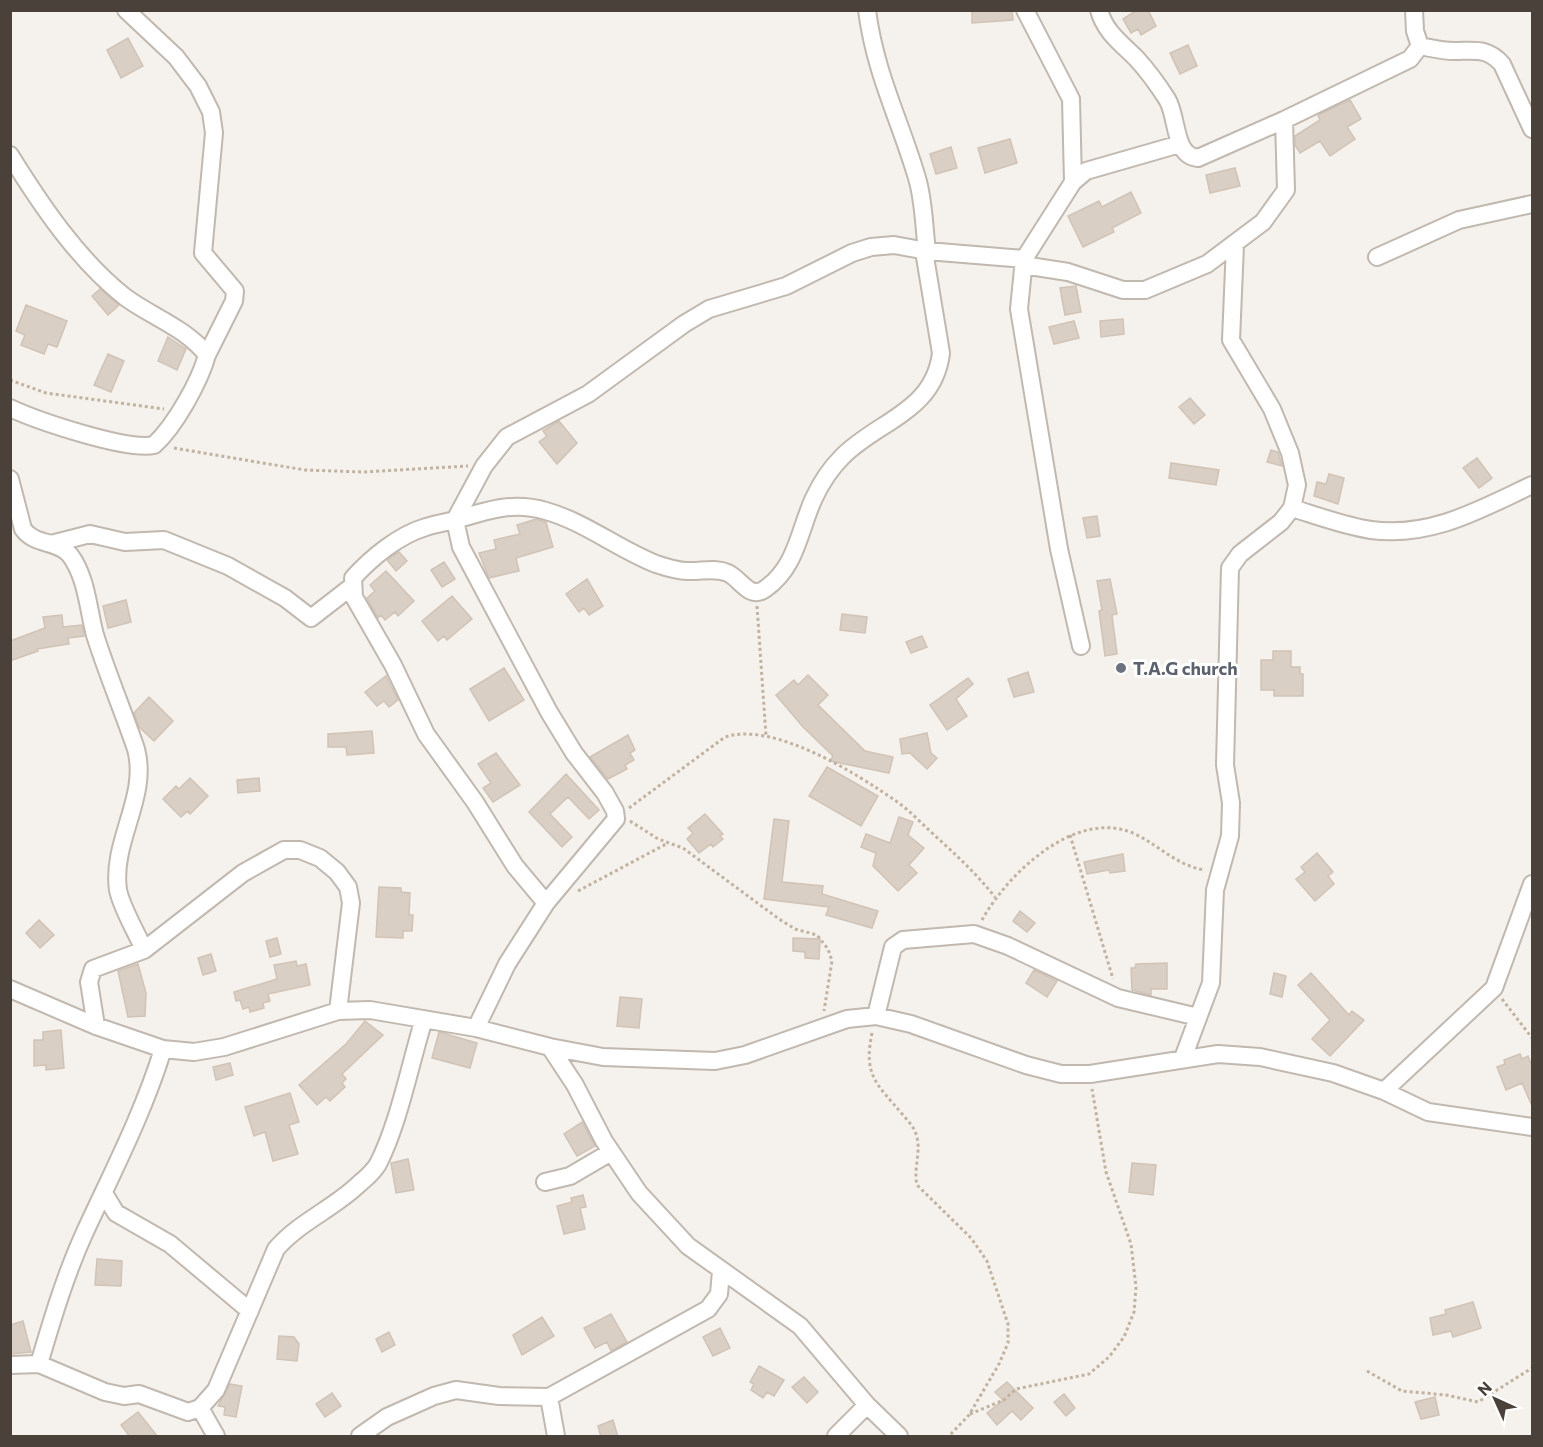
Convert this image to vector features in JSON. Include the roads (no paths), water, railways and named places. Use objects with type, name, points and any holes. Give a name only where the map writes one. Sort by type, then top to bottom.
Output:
[{"type":"street","points":[[10,408],[94,436],[142,446],[154,445],[167,431],[203,371],[207,355],[234,301],[235,291],[203,253],[214,133],[211,112],[198,86],[176,57],[126,10]]},
{"type":"street","points":[[546,903],[516,866],[475,802],[426,734],[351,587],[353,578],[401,539],[425,527],[496,508],[521,505],[548,511],[657,564],[686,572],[710,569],[728,573],[749,591],[756,593],[777,579],[793,558],[814,499],[831,469],[854,444],[902,416],[919,401],[939,370],[941,353],[918,180],[884,87],[871,41],[867,10]]},
{"type":"street","points":[[1024,10],[1071,99],[1073,182]]},
{"type":"street","points":[[1099,10],[1102,21],[1114,38],[1155,81],[1170,104],[1180,144],[1189,155],[1198,158],[1284,120],[1410,59],[1420,46]]},
{"type":"street","points":[[1414,10],[1415,31],[1420,46]]},
{"type":"street","points":[[1420,46],[1453,51],[1476,49],[1487,51],[1495,56],[1502,64],[1533,129]]},
{"type":"street","points":[[476,1028],[507,964],[546,903],[619,816],[574,753],[549,712],[461,547],[455,520],[484,466],[507,437],[588,394],[684,324],[709,309],[786,286],[852,253],[871,248],[894,245],[1023,262],[1068,272],[1123,290],[1145,290],[1207,264],[1263,222],[1286,190],[1284,120]]},
{"type":"street","points":[[1081,646],[1059,549],[1019,309],[1023,262],[1073,182],[1086,171],[1110,162],[1180,144]]},
{"type":"street","points":[[10,155],[36,198],[85,258],[125,297],[191,338],[207,355]]},
{"type":"street","points":[[1377,257],[1460,220],[1533,204]]},
{"type":"street","points":[[1183,1058],[1211,983],[1215,890],[1230,836],[1231,803],[1225,765],[1230,568],[1240,554],[1281,522],[1292,508],[1297,485],[1290,453],[1272,409],[1231,340],[1235,245]]},
{"type":"street","points":[[10,479],[23,529],[28,535],[64,549],[70,555],[83,582],[95,633],[141,766],[139,787],[118,875],[118,891],[144,950]]},
{"type":"street","points":[[1292,508],[1371,530],[1413,531],[1462,518],[1533,485]]},
{"type":"street","points":[[51,544],[90,534],[124,542],[165,540],[228,566],[285,598],[311,618],[351,587]]},
{"type":"street","points":[[10,541],[28,535]]},
{"type":"street","points":[[96,1026],[89,975],[98,966],[144,950],[253,867],[284,850],[300,850],[320,858],[337,872],[348,886],[351,903],[338,1011]]},
{"type":"street","points":[[1384,1091],[1494,988],[1533,884]]},
{"type":"street","points":[[876,1017],[893,947],[903,940],[974,934],[1008,946],[1119,998],[1198,1017]]},
{"type":"street","points":[[10,989],[96,1026],[163,1049],[194,1052],[224,1047],[338,1011],[370,1010],[476,1028],[550,1047],[603,1057],[715,1061],[745,1056],[847,1019],[876,1017],[911,1024],[1026,1065],[1060,1074],[1090,1074],[1218,1054],[1260,1058],[1333,1073],[1384,1091],[1428,1112],[1533,1127]]},
{"type":"street","points":[[10,1365],[39,1364],[105,1392],[124,1396],[139,1394],[188,1412],[200,1408],[216,1390],[276,1249],[290,1233],[323,1213],[358,1185],[376,1166],[387,1142],[424,1019]]},
{"type":"street","points":[[550,1047],[575,1084],[611,1152],[645,1200],[688,1246],[800,1326],[867,1405],[899,1437]]},
{"type":"street","points":[[39,1364],[63,1288],[84,1234],[105,1195],[119,1157],[150,1093],[163,1049]]},
{"type":"street","points":[[545,1182],[570,1176],[611,1152]]},
{"type":"street","points":[[105,1195],[116,1213],[170,1244],[250,1311]]},
{"type":"street","points":[[360,1437],[387,1417],[434,1396],[456,1390],[499,1396],[549,1397],[708,1309],[719,1294],[721,1271]]},
{"type":"street","points":[[549,1397],[556,1437]]},
{"type":"street","points":[[836,1437],[867,1405]]},
{"type":"street","points":[[200,1408],[216,1437]]},
{"type":"place","name":"T.A.G church","points":[[1121,668]]}]
